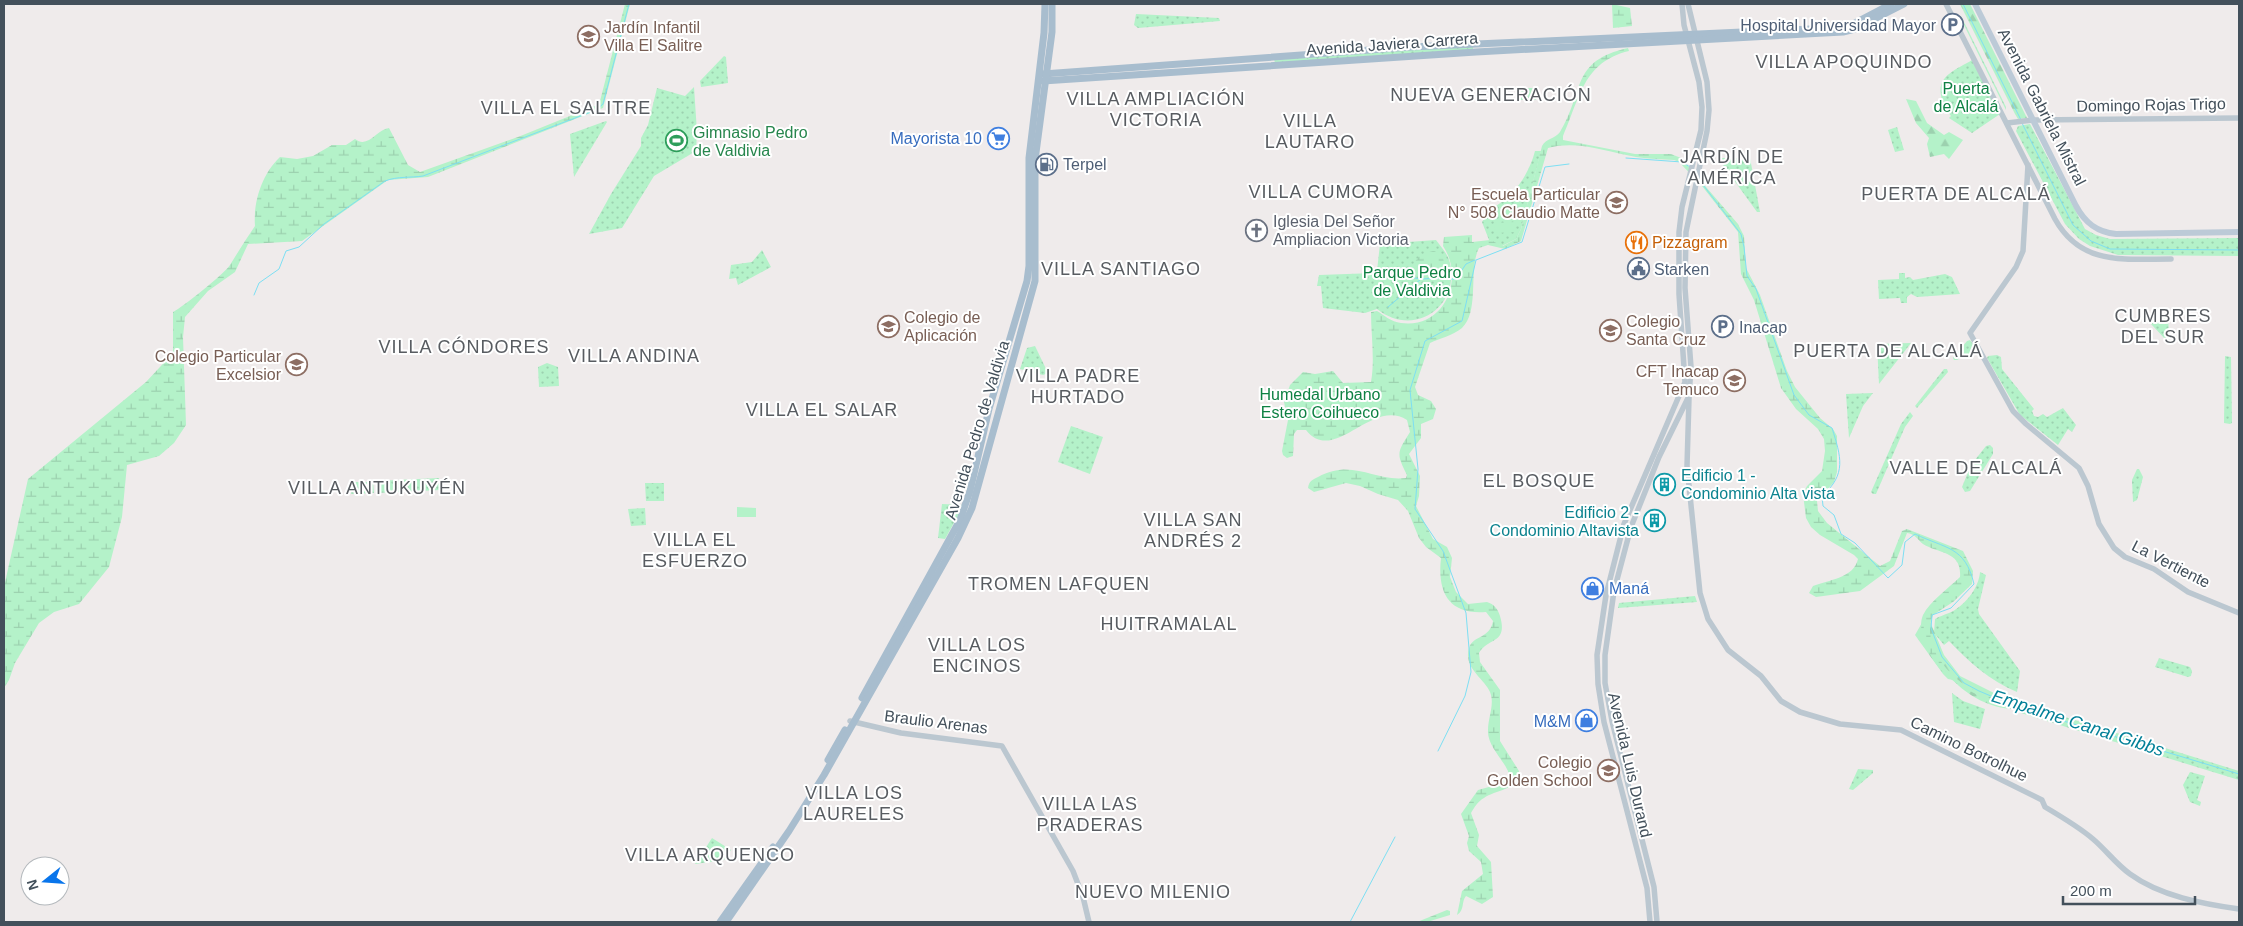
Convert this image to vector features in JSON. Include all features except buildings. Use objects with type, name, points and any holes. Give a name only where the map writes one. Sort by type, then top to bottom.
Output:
[{"type":"main road","name":"Avenida Pedro de Valdivia","points":[[726,922],[789,831],[958,538],[972,508],[996,415],[1034,289],[1036,269],[1035,160],[1042,77],[1045,4]]},
{"type":"main road","name":"Avenida Pedro de Valdivia","points":[[720,922],[794,817],[852,722],[960,520],[1027,281],[1029,266],[1029,158],[1042,77],[1052,32],[1052,4]]},
{"type":"main road","name":"Avenida Javiera Carrera","points":[[1042,77],[1135,66],[1411,47],[1691,37],[1845,26],[1891,4]]},
{"type":"main road","name":"Avenida Javiera Carrera","points":[[1748,34],[1848,32],[1904,4]]},
{"type":"main road","name":"Avenida Gabriela Mistral","points":[[1975,4],[2031,120],[2085,221],[2100,230],[2116,234],[2239,232]]},
{"type":"street","name":"Avenida Luis Durand","points":[[1682,4],[1691,37]]},
{"type":"street","name":"Avenida Luis Durand","points":[[1658,922],[1654,887],[1612,721],[1606,683],[1605,655],[1614,592],[1631,526],[1660,457],[1689,396],[1691,358],[1686,301],[1686,232],[1698,170],[1702,143],[1702,125],[1701,96],[1691,37],[1688,4]]},
{"type":"street","points":[[1946,4],[2058,224],[2081,248],[2111,259],[2171,259]]},
{"type":"street","name":"Domingo Rojas Trigo","points":[[2007,123],[2031,120],[2239,118]]},
{"type":"street","name":"Avenida Luis Durand","points":[[1650,922],[1645,881],[1604,722],[1598,684],[1597,655],[1604,605],[1624,524],[1652,454],[1685,385],[1679,294],[1679,232],[1693,160],[1702,143]]},
{"type":"street","name":"La Vertiente","points":[[2028,165],[2023,251],[2011,274],[1970,333],[2013,411],[2079,468],[2088,486],[2099,524],[2114,548],[2125,557],[2154,570],[2188,592],[2239,613]]},
{"type":"street","points":[[1679,294],[1686,301]]},
{"type":"street","name":"Camino Botrolhue","points":[[1689,396],[1687,466],[1700,593],[1708,619],[1728,650],[1761,676],[1781,701],[1800,712],[1840,724],[1900,730],[2042,800],[2045,807],[2093,839],[2114,861],[2131,875],[2150,885],[2203,903],[2239,909]]},
{"type":"street","name":"Braulio Arenas","points":[[852,722],[943,739],[996,743],[1002,746],[1073,871],[1090,922]]},
{"type":"green space","points":[[625,4],[630,4],[603,108],[428,177],[388,180],[302,241],[248,244],[235,272],[208,291],[185,317],[183,337],[186,425],[174,443],[159,456],[127,465],[122,517],[109,567],[79,604],[54,612],[39,623],[15,663],[4,688],[4,587],[28,479],[146,382],[173,353],[173,312],[203,290],[230,265],[255,226],[257,198],[260,189],[268,172],[280,157],[297,159],[313,156],[332,145],[346,145],[355,139],[364,142],[384,129],[389,128],[408,165],[420,172],[518,137],[597,105],[600,101]]},
{"type":"green space","points":[[1612,4],[1630,8],[1632,26],[1613,28]]},
{"type":"green space","points":[[1960,4],[1970,4],[2027,118],[2018,119],[2015,114]]},
{"type":"green space","points":[[1136,14],[1219,18],[1220,21],[1138,28],[1134,25]]},
{"type":"green space","points":[[1960,17],[2006,107],[2006,110]]},
{"type":"green space","points":[[1473,46],[1473,50],[1275,63],[1274,59]]},
{"type":"green space","name":"Humedal Urbano Estero Coihueco","points":[[1628,48],[1629,51],[1614,56],[1592,73],[1579,95],[1563,140],[1635,154],[1671,154],[1681,158],[1738,224],[1744,236],[1746,268],[1760,295],[1787,371],[1795,387],[1820,418],[1833,429],[1837,436],[1837,472],[1834,482],[1817,501],[1818,511],[1827,523],[1880,566],[1890,561],[1902,531],[1907,529],[1963,551],[1973,571],[1972,584],[1953,602],[1933,615],[1930,626],[1933,647],[1946,667],[1963,683],[2009,704],[2008,707],[1994,702],[1956,683],[1936,664],[1929,652],[1922,632],[1921,623],[1923,615],[1935,600],[1960,577],[1960,569],[1957,562],[1948,554],[1923,544],[1907,533],[1894,566],[1860,591],[1816,597],[1809,593],[1813,586],[1846,574],[1856,565],[1858,559],[1820,535],[1811,527],[1806,518],[1803,494],[1807,486],[1822,471],[1825,451],[1824,439],[1818,429],[1796,409],[1781,388],[1754,300],[1741,274],[1738,232],[1702,186],[1679,162],[1674,160],[1636,157],[1582,146],[1571,145],[1548,148],[1521,241],[1505,249],[1488,245],[1479,248],[1474,267],[1471,311],[1467,321],[1458,331],[1430,343],[1415,387],[1418,395],[1431,401],[1436,409],[1433,419],[1421,424],[1421,438],[1409,454],[1420,476],[1419,496],[1416,506],[1433,539],[1447,547],[1452,558],[1450,577],[1456,592],[1468,604],[1487,602],[1494,605],[1499,613],[1502,631],[1500,636],[1479,653],[1480,662],[1500,690],[1500,741],[1519,771],[1518,777],[1511,786],[1482,799],[1471,813],[1479,835],[1477,846],[1491,862],[1493,897],[1482,904],[1466,896],[1461,911],[1457,915],[1462,891],[1483,874],[1481,862],[1469,851],[1467,843],[1469,836],[1461,814],[1478,790],[1496,785],[1508,776],[1508,771],[1488,736],[1492,701],[1490,692],[1471,667],[1468,655],[1471,644],[1489,631],[1493,621],[1486,612],[1463,610],[1448,599],[1441,582],[1441,558],[1426,547],[1419,538],[1408,511],[1398,500],[1346,483],[1314,492],[1308,488],[1310,482],[1314,479],[1342,470],[1353,470],[1384,477],[1406,478],[1407,475],[1401,462],[1400,449],[1410,432],[1407,420],[1394,415],[1380,417],[1341,437],[1329,440],[1317,439],[1306,430],[1297,430],[1294,434],[1293,456],[1287,458],[1283,455],[1282,451],[1288,420],[1284,402],[1290,385],[1303,372],[1315,374],[1333,371],[1343,383],[1371,382],[1373,356],[1371,312],[1377,311],[1391,320],[1401,323],[1416,323],[1429,318],[1439,310],[1447,299],[1451,286],[1452,272],[1443,246],[1444,237],[1472,235],[1472,242],[1490,240],[1503,246],[1516,239],[1521,229],[1542,146],[1560,132],[1588,69],[1596,61],[1609,54]]},
{"type":"green space","points":[[724,56],[726,57],[728,83],[701,87],[700,81]]},
{"type":"green space","name":"Puerta de Alcalá","points":[[1972,60],[2000,114],[1972,133],[1949,118],[1951,116],[1943,104],[1941,88],[1942,82],[1950,73]]},
{"type":"green space","points":[[694,87],[697,132],[696,151],[654,176],[622,228],[589,234],[641,146],[641,138],[648,125],[657,88],[685,96]]},
{"type":"green space","points":[[1519,88],[1536,88],[1536,100],[1518,100]]},
{"type":"green space","points":[[1906,99],[1916,101],[1927,123],[1944,135],[1949,132],[1963,140],[1949,159],[1944,154],[1930,157],[1927,144],[1929,138],[1916,123]]},
{"type":"green space","points":[[607,122],[574,177],[570,134]]},
{"type":"green space","points":[[2030,124],[2085,229],[2110,239],[2239,238],[2239,256],[2118,255],[2090,246],[2079,239],[2065,224],[2016,131],[2018,126]]},
{"type":"green space","points":[[1897,127],[1904,150],[1895,152],[1888,130]]},
{"type":"green space","points":[[1535,151],[1541,151],[1521,229],[1516,239],[1502,246],[1489,240],[1482,222],[1483,216],[1491,213],[1490,209],[1512,193],[1529,169]]},
{"type":"green space","name":"JARDÍN DE AMÉRICA","points":[[1718,158],[1750,158],[1760,212],[1757,212]]},
{"type":"green space","points":[[1515,222],[1516,232],[1495,233],[1494,223]]},
{"type":"green space","name":"Parque Pedro de Valdivia","points":[[1436,240],[1449,260],[1451,279],[1448,293],[1441,305],[1431,314],[1419,319],[1405,320],[1391,317],[1377,309],[1365,313],[1323,308],[1321,286],[1317,286],[1319,275],[1375,273],[1377,271],[1380,244]]},
{"type":"green space","points":[[762,250],[771,267],[738,285],[736,278],[729,279],[731,265],[752,262]]},
{"type":"green space","points":[[1434,251],[1441,254],[1445,264],[1444,276],[1426,278],[1410,275],[1418,258]]},
{"type":"green space","points":[[1899,273],[1905,273],[1905,278],[1910,277],[1913,280],[1945,274],[1952,277],[1960,294],[1917,297],[1911,294],[1907,297],[1907,303],[1901,303],[1900,298],[1879,299],[1878,280],[1899,279]]},
{"type":"green space","name":"CUMBRES DEL SUR","points":[[2168,311],[2169,341],[2168,342],[2151,324]]},
{"type":"green space","points":[[1970,340],[1975,347],[1974,351],[1954,360],[1953,358]]},
{"type":"green space","points":[[1911,343],[1879,384],[1877,344]]},
{"type":"green space","points":[[1035,346],[1048,373],[1043,375],[1020,369],[1027,348]]},
{"type":"green space","points":[[1997,355],[2001,357],[2002,369],[2034,409],[2032,411],[2034,416],[2038,417],[2043,414],[2047,417],[2063,408],[2076,425],[2072,432],[2068,429],[2058,445],[2020,415],[1987,358],[1988,356]]},
{"type":"green space","points":[[2225,356],[2231,357],[2232,423],[2230,424],[2224,423]]},
{"type":"green space","points":[[547,363],[558,367],[559,386],[539,387],[538,367]]},
{"type":"green space","points":[[1944,369],[1947,369],[1948,372],[1917,408],[1915,406]]},
{"type":"green space","name":"VALLE DE ALCALÁ","points":[[1873,393],[1863,406],[1849,438],[1846,394]]},
{"type":"green space","points":[[1910,412],[1913,416],[1905,427],[1876,494],[1873,494],[1871,492],[1901,424]]},
{"type":"green space","points":[[1071,426],[1103,437],[1090,474],[1058,462]]},
{"type":"green space","points":[[1990,445],[1993,448],[1993,454],[1970,491],[1965,492],[1962,487],[1971,465],[1986,446]]},
{"type":"green space","points":[[2137,469],[2139,469],[2143,477],[2137,500],[2133,502],[2132,480]]},
{"type":"green space","points":[[439,478],[440,490],[377,493],[376,481]]},
{"type":"green space","points":[[350,482],[373,482],[374,493],[351,494]]},
{"type":"green space","points":[[645,483],[664,483],[664,501],[646,501]]},
{"type":"green space","points":[[942,504],[964,505],[945,539],[938,538]]},
{"type":"green space","points":[[737,507],[756,508],[756,517],[737,517]]},
{"type":"green space","points":[[645,508],[646,525],[631,526],[628,509]]},
{"type":"green space","points":[[1980,572],[1986,575],[1978,609],[1979,614],[2020,671],[2017,692],[2007,688],[1980,670],[1949,641],[1944,645],[1934,633],[1935,619],[1955,610],[1965,602],[1977,584]]},
{"type":"green space","points":[[1695,596],[1697,602],[1618,608],[1619,603]]},
{"type":"green space","points":[[1927,614],[1944,655],[1960,676],[2014,703],[2013,709],[1997,707],[1972,696],[1943,674],[1915,635]]},
{"type":"green space","points":[[2159,658],[2190,667],[2192,671],[2191,676],[2188,677],[2155,667]]},
{"type":"green space","points":[[1952,693],[1963,701],[1985,709],[1980,729],[1954,722]]},
{"type":"green space","points":[[2023,704],[2239,771],[2239,780],[2021,713],[2019,710]]},
{"type":"green space","points":[[1858,769],[1873,770],[1873,773],[1853,790],[1849,789]]},
{"type":"green space","points":[[2190,772],[2205,776],[2197,800],[2201,802],[2200,806],[2190,802],[2183,785]]},
{"type":"green space","points":[[712,838],[731,850],[724,860],[695,864]]},
{"type":"green space","points":[[1447,910],[1450,911],[1450,915],[1427,922],[1417,922]]},
{"type":"waterway","points":[[254,295],[259,283],[279,269],[286,251],[299,247],[324,224],[385,181],[423,176],[596,110],[603,104],[629,4]]},
{"type":"waterway","points":[[1963,4],[2021,120]]},
{"type":"waterway","points":[[2022,123],[2073,225],[2091,241],[2110,249],[2239,250]]},
{"type":"waterway","name":"Empalme Canal Gibbs","points":[[1626,158],[1682,162],[1690,167]]},
{"type":"waterway","name":"Empalme Canal Gibbs","points":[[1438,751],[1465,696],[1471,672],[1466,613],[1443,551],[1415,509],[1418,469],[1410,390],[1425,341],[1462,321],[1476,260],[1522,242],[1545,167],[1569,164]]},
{"type":"waterway","name":"Empalme Canal Gibbs","points":[[1700,181],[1741,234],[1747,276],[1756,289],[1794,395],[1809,415],[1832,428],[1838,448],[1839,472],[1830,488],[1822,496],[1823,506],[1834,515],[1841,534],[1855,543],[1888,578],[1902,565],[1905,542],[1915,534],[1953,550],[1965,562],[1974,584],[1951,608],[1932,615],[1931,628],[1942,657],[1964,683],[2017,707],[2239,774]]},
{"type":"waterway","points":[[1449,279],[1456,279],[1466,264],[1475,260]]},
{"type":"waterway","points":[[1409,277],[1421,279],[1445,278]]},
{"type":"waterway","points":[[1388,307],[1421,279]]},
{"type":"waterway","name":"Empalme Canal Gibbs","points":[[1350,922],[1395,837]]},
{"type":"place","name":"Hospital Universidad Mayor","points":[[1952,25]]},
{"type":"place","name":"Jardín Infantil Villa El Salitre","points":[[588,36]]},
{"type":"place","name":"Mayorista 10","points":[[998,138]]},
{"type":"place","name":"Gimnasio Pedro de Valdivia","points":[[677,141]]},
{"type":"place","name":"Terpel","points":[[1047,164]]},
{"type":"place","name":"Escuela Particular N° 508 Claudio Matte","points":[[1616,203]]},
{"type":"place","name":"Iglesia Del Señor Ampliacion Victoria","points":[[1257,230]]},
{"type":"place","name":"Pizzagram","points":[[1636,242]]},
{"type":"place","name":"Starken","points":[[1638,269]]},
{"type":"place","name":"Colegio de Aplicación","points":[[888,326]]},
{"type":"place","name":"Inacap","points":[[1723,327]]},
{"type":"place","name":"Colegio Santa Cruz","points":[[1610,330]]},
{"type":"place","name":"Colegio Particular Excelsior","points":[[297,365]]},
{"type":"place","name":"CFT Inacap Temuco","points":[[1735,380]]},
{"type":"place","name":"Edificio 1 - Condominio Alta vista","points":[[1665,484]]},
{"type":"place","name":"Edificio 2 - Condominio Altavista","points":[[1655,521]]},
{"type":"place","name":"Maná","points":[[1593,588]]},
{"type":"place","name":"M&M","points":[[1587,721]]},
{"type":"place","name":"Colegio Golden School","points":[[1608,771]]},
{"type":"district","name":"VILLA APOQUINDO","points":[[1844,62]]},
{"type":"district","name":"NUEVA GENERACIÓN","points":[[1491,95]]},
{"type":"district","name":"VILLA EL SALITRE","points":[[566,108]]},
{"type":"district","name":"VILLA AMPLIACIÓN VICTORIA","points":[[1156,109]]},
{"type":"district","name":"VILLA LAUTARO","points":[[1310,131]]},
{"type":"district","name":"JARDÍN DE AMÉRICA","points":[[1732,167]]},
{"type":"district","name":"VILLA CUMORA","points":[[1321,192]]},
{"type":"district","name":"PUERTA DE ALCALÁ","points":[[1956,194]]},
{"type":"district","name":"VILLA SANTIAGO","points":[[1121,269]]},
{"type":"district","name":"CUMBRES DEL SUR","points":[[2163,326]]},
{"type":"district","name":"VILLA CÓNDORES","points":[[464,347]]},
{"type":"district","name":"PUERTA DE ALCALÁ","points":[[1888,351]]},
{"type":"district","name":"VILLA ANDINA","points":[[634,356]]},
{"type":"district","name":"VILLA PADRE HURTADO","points":[[1078,386]]},
{"type":"district","name":"VILLA EL SALAR","points":[[822,410]]},
{"type":"district","name":"VALLE DE ALCALÁ","points":[[1976,468]]},
{"type":"district","name":"EL BOSQUE","points":[[1539,481]]},
{"type":"district","name":"VILLA ANTUKUYÉN","points":[[377,488]]},
{"type":"district","name":"VILLA SAN ANDRÉS 2","points":[[1193,530]]},
{"type":"district","name":"VILLA EL ESFUERZO","points":[[695,550]]},
{"type":"district","name":"TROMEN LAFQUEN","points":[[1059,584]]},
{"type":"district","name":"HUITRAMALAL","points":[[1169,624]]},
{"type":"district","name":"VILLA LOS ENCINOS","points":[[977,655]]},
{"type":"district","name":"VILLA LOS LAURELES","points":[[854,803]]},
{"type":"district","name":"VILLA LAS PRADERAS","points":[[1090,814]]},
{"type":"district","name":"VILLA ARQUENCO","points":[[710,855]]},
{"type":"district","name":"NUEVO MILENIO","points":[[1153,892]]}]
